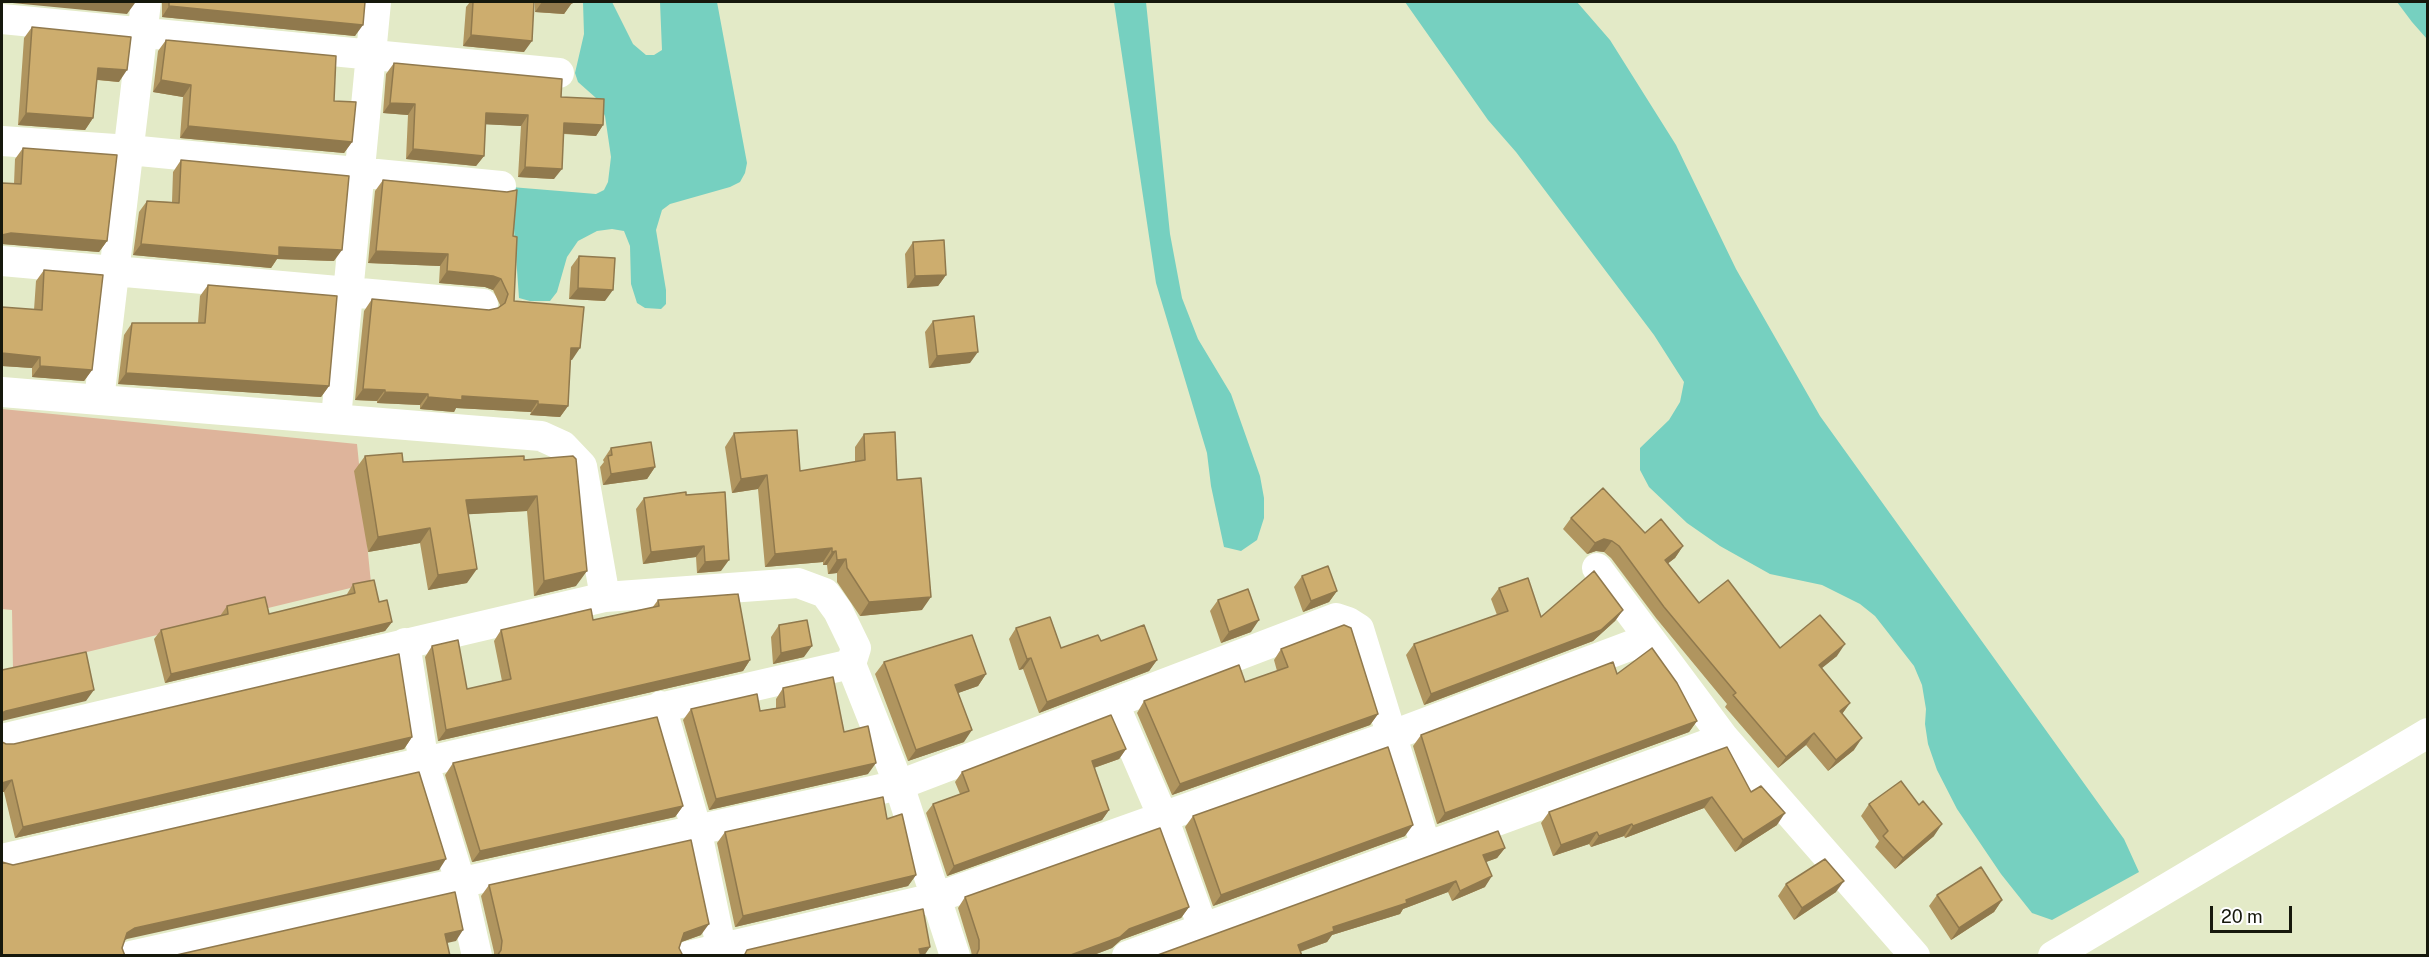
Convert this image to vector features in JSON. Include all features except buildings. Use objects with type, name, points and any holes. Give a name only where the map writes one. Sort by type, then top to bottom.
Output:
[{"type":"street","points":[[99,400],[146,2]]},
{"type":"street","points":[[336,418],[376,2]]},
{"type":"street","points":[[2,20],[559,73]]},
{"type":"street","points":[[2,141],[129,150],[501,186]]},
{"type":"street","points":[[2,261],[114,273],[483,304]]},
{"type":"street","points":[[2,392],[541,436],[563,446],[582,466],[605,597]]},
{"type":"street","points":[[1597,568],[1724,738],[1915,956]]},
{"type":"street","points":[[2,739],[605,597],[798,583],[825,593],[838,611],[856,648],[851,664],[899,785],[956,956]]},
{"type":"street","points":[[131,956],[696,828],[899,785],[1336,618],[1359,629],[1426,847]]},
{"type":"street","points":[[688,956],[723,952],[938,897],[1393,735],[1648,639]]},
{"type":"street","points":[[405,643],[424,764],[460,881],[477,956]]},
{"type":"street","points":[[2,859],[424,764],[661,706],[851,664]]},
{"type":"street","points":[[1114,704],[1163,817],[1203,928]]},
{"type":"street","points":[[661,706],[696,828],[723,952]]},
{"type":"street","points":[[2054,956],[2427,732]]},
{"type":"street","points":[[1127,956],[1724,738]]},
{"type":"shaded area","points":[[2,409],[357,444],[371,583],[13,670],[12,610],[2,609]]},
{"type":"water","points":[[583,2],[612,2],[633,44],[646,55],[654,55],[662,50],[660,2],[717,2],[747,163],[740,182],[670,204],[662,210],[656,230],[666,290],[666,304],[661,309],[645,308],[637,303],[631,284],[630,246],[624,231],[612,229],[597,231],[578,241],[567,257],[557,292],[550,301],[530,301],[519,298],[511,187],[596,194],[604,190],[608,182],[611,157],[605,116],[596,98],[578,82],[575,73],[584,34]]},
{"type":"water","points":[[1114,2],[1146,2],[1170,234],[1182,298],[1198,339],[1231,394],[1260,476],[1264,498],[1264,518],[1257,540],[1241,551],[1224,547],[1211,486],[1207,453],[1156,283]]},
{"type":"water","points":[[1405,2],[1577,2],[1610,40],[1676,145],[1736,269],[1820,416],[2124,839],[2139,872],[2052,920],[2032,913],[2001,874],[1957,809],[1937,770],[1928,744],[1922,685],[1914,666],[1875,616],[1860,604],[1822,585],[1770,574],[1720,546],[1687,523],[1649,487],[1640,470],[1640,448],[1669,420],[1680,402],[1684,382],[1654,335],[1516,152],[1488,120]]},
{"type":"water","points":[[2397,2],[2427,2],[2427,39],[2412,22]]}]
